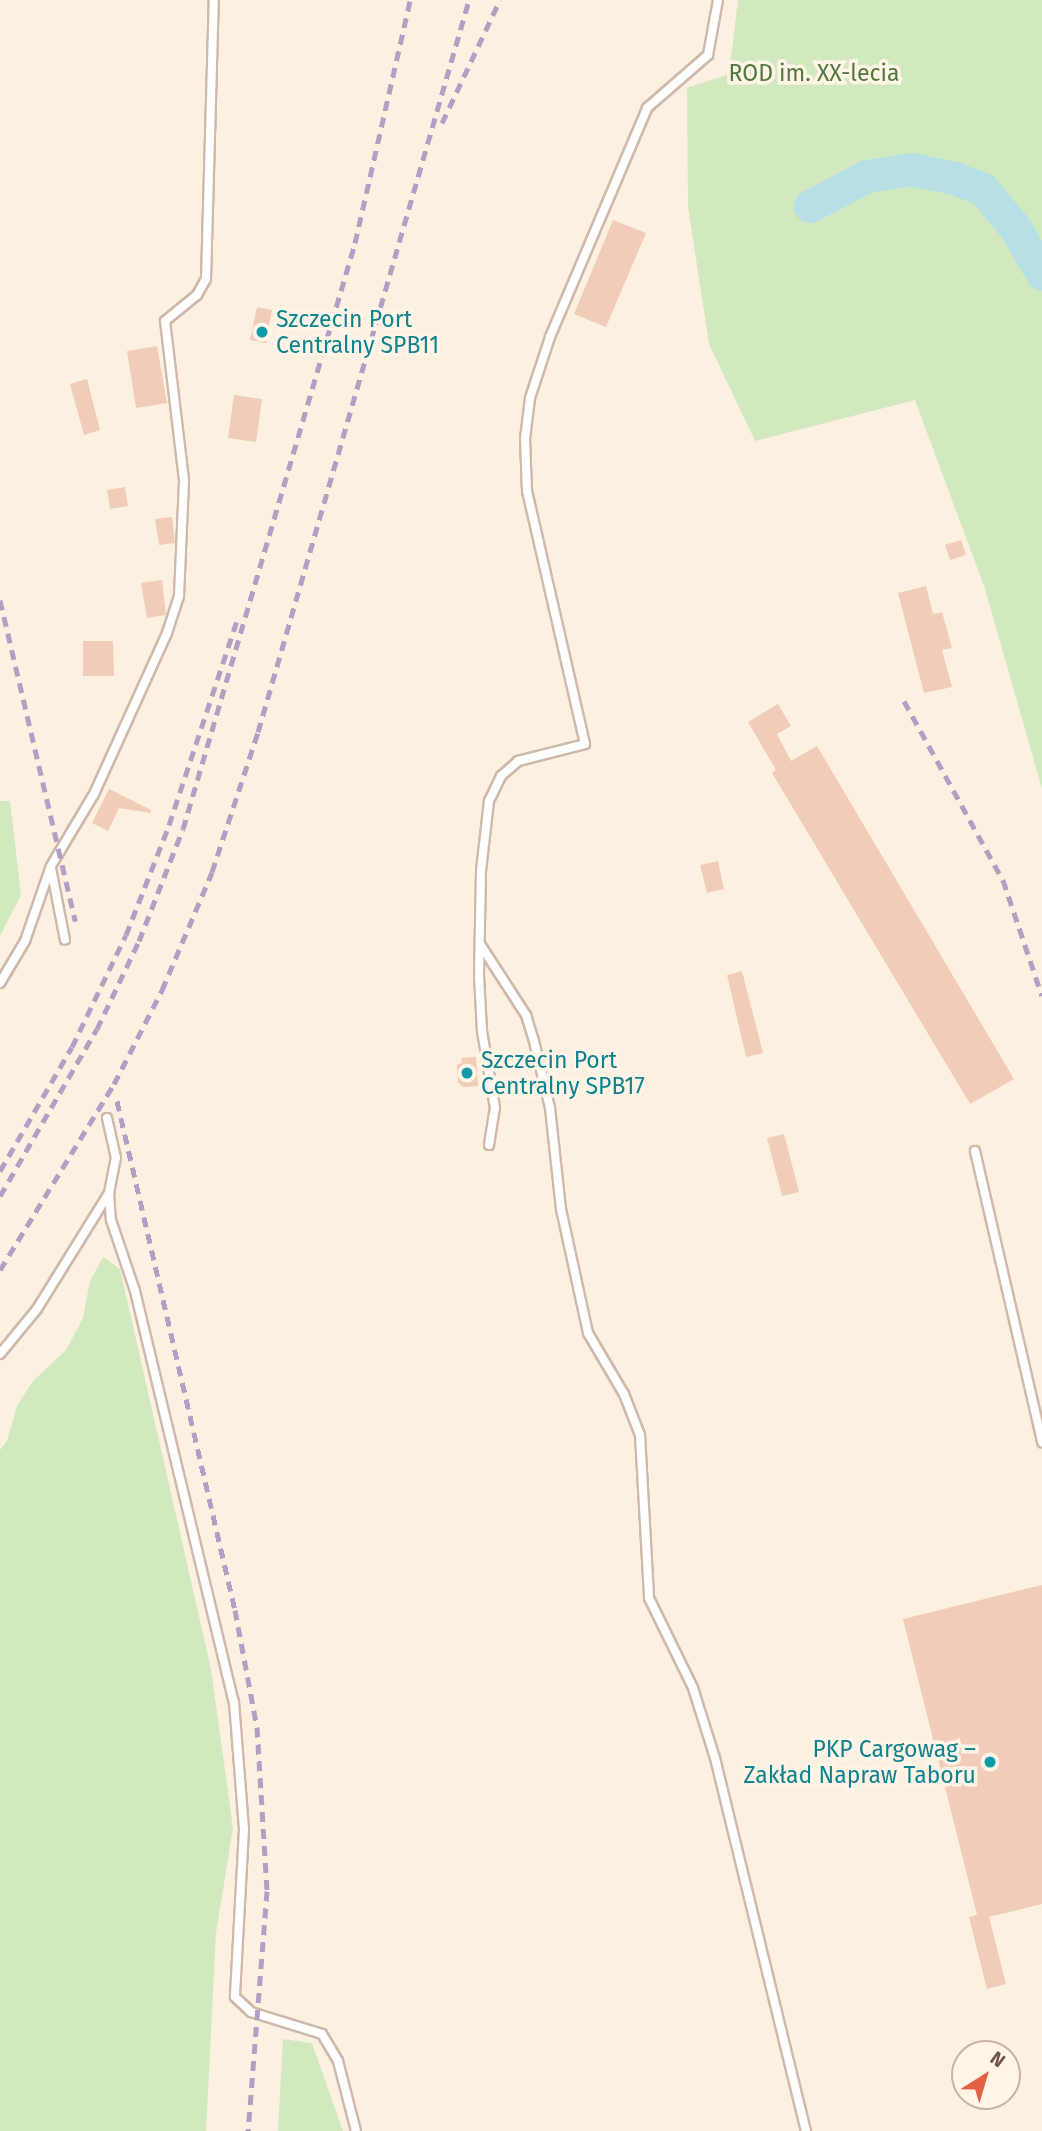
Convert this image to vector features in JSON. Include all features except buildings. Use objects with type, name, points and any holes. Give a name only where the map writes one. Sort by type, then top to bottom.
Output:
[{"type":"lane","points":[[1,980],[25,941],[51,866],[88,806],[167,633],[179,596],[184,480],[165,321],[197,295],[206,279],[214,0]]},
{"type":"lane","points":[[489,1145],[495,1108],[482,1031],[480,944],[481,871],[489,801],[496,783],[518,761],[585,744],[527,491],[525,439],[530,398],[550,337],[647,108],[708,55],[718,0]]},
{"type":"lane","points":[[51,866],[65,940]]},
{"type":"lane","points":[[480,944],[526,1015],[534,1041],[550,1108],[561,1209],[588,1334],[624,1394],[640,1435],[649,1598],[690,1681],[715,1758],[806,2131]]},
{"type":"lane","points":[[107,1118],[116,1158],[109,1193],[110,1220],[135,1291],[234,1702],[244,1829],[235,1997],[251,2012],[322,2034],[338,2061],[356,2131]]},
{"type":"lane","points":[[975,1151],[1042,1442]]},
{"type":"lane","points":[[0,1354],[37,1309],[109,1193]]},
{"type":"green space","name":"ROD im. XX-lecia","points":[[738,0],[1042,0],[1042,789],[985,589],[915,400],[755,441],[709,344],[688,207],[687,88],[729,74]]},
{"type":"green space","points":[[0,801],[10,801],[21,895],[0,936]]},
{"type":"green space","points":[[103,1257],[120,1269],[211,1669],[233,1828],[216,1933],[206,2131],[0,2131],[0,1450],[7,1441],[17,1406],[33,1381],[66,1350],[83,1318],[90,1281]]},
{"type":"green space","points":[[283,2039],[312,2043],[343,2131],[278,2131]]},
{"type":"waterway","points":[[810,206],[867,176],[911,169],[954,178],[983,189],[1016,229],[1042,274]]},
{"type":"railway","points":[[0,1196],[97,1029],[139,941],[183,829],[355,243],[410,0]]},
{"type":"railway","points":[[0,1270],[114,1084],[162,990],[212,872],[258,732],[469,0]]},
{"type":"railway","points":[[442,123],[500,0]]},
{"type":"railway","points":[[0,600],[75,921]]},
{"type":"railway","points":[[0,1171],[72,1047],[126,935],[169,825],[237,621]]},
{"type":"railway","points":[[904,701],[1003,880],[1042,996]]},
{"type":"railway","points":[[117,1101],[235,1610],[257,1727],[267,1891],[248,2131]]},
{"type":"place","name":"Szczecin Port Centralny SPB11","points":[[262,332]]},
{"type":"place","name":"Szczecin Port Centralny SPB17","points":[[467,1073]]},
{"type":"place","name":"PKP Cargowag – Zakład Napraw Taboru","points":[[990,1762]]}]
